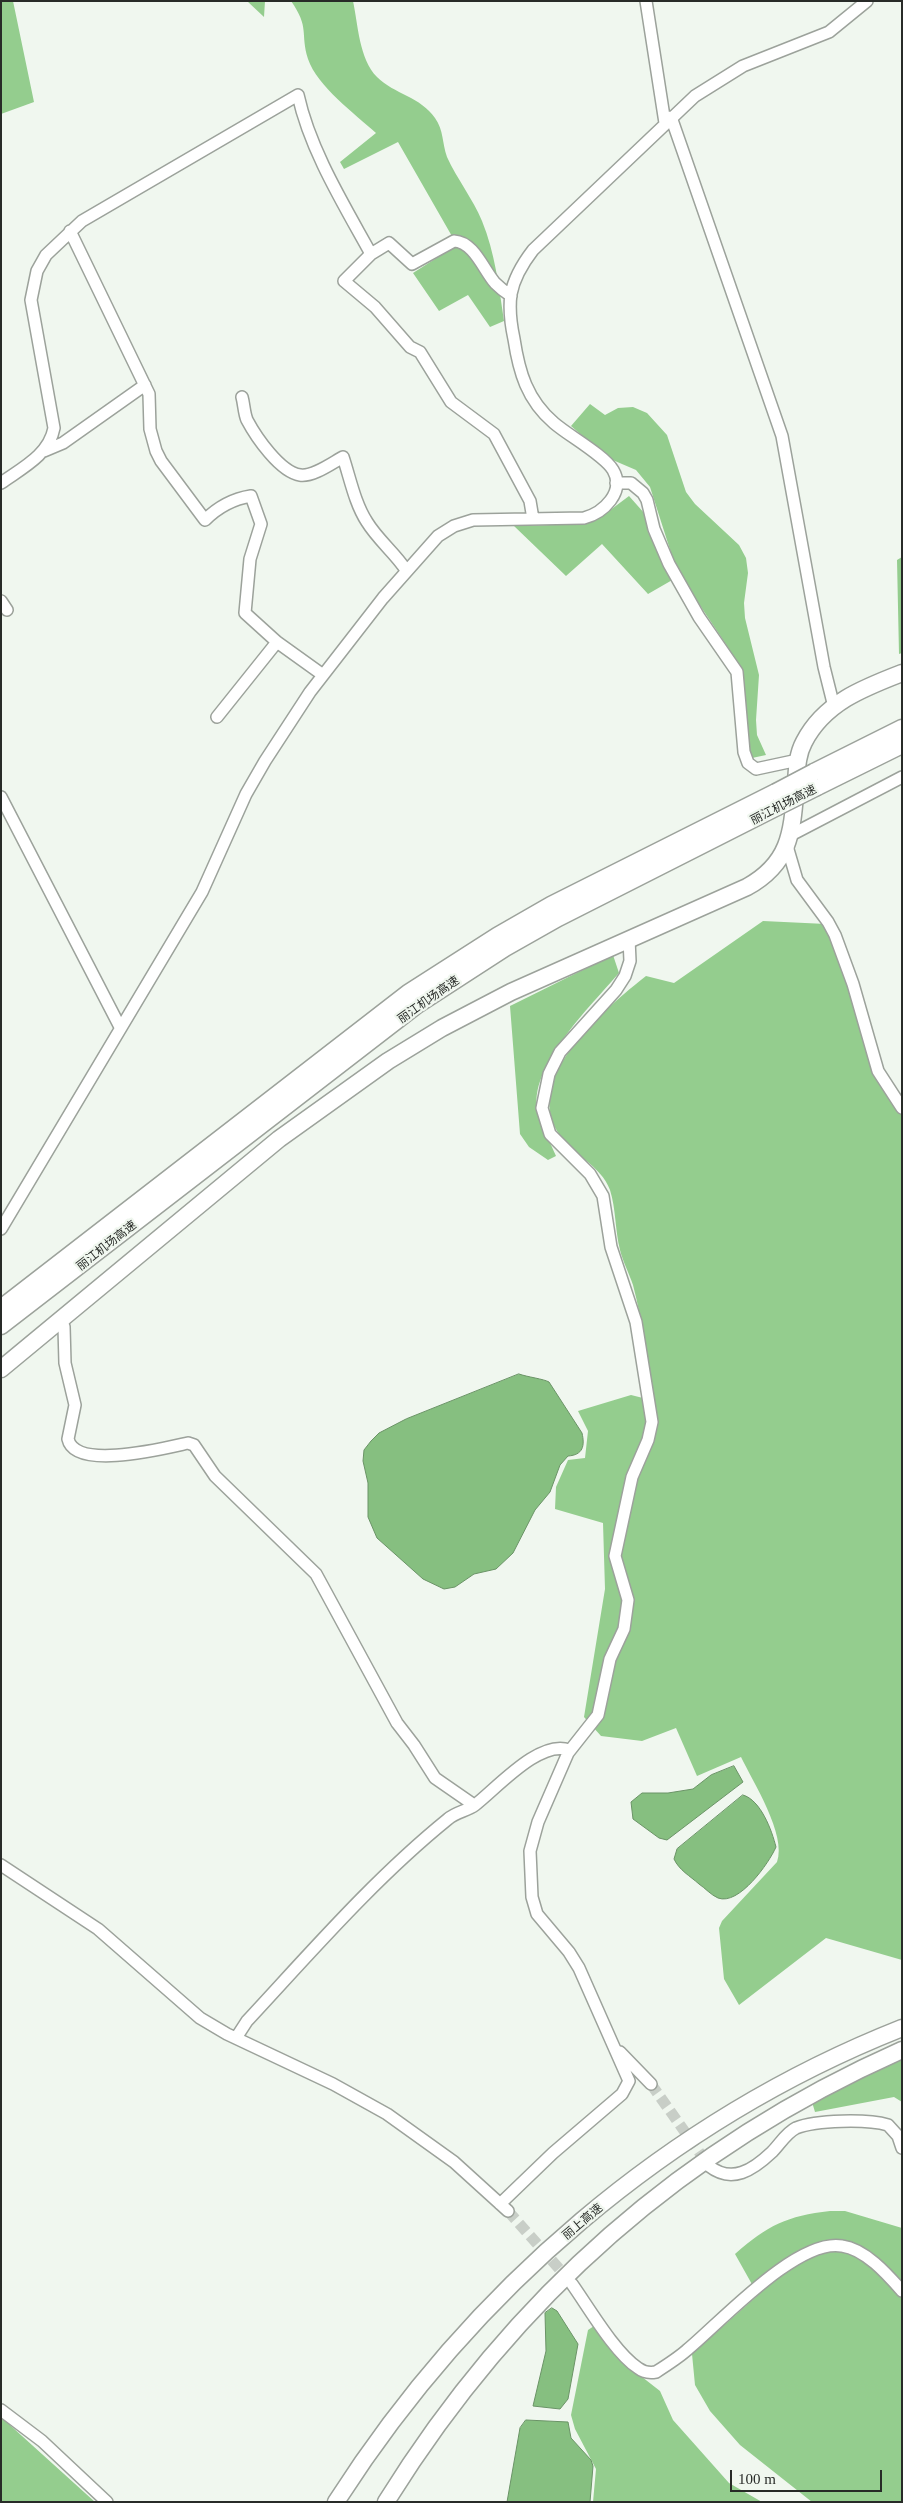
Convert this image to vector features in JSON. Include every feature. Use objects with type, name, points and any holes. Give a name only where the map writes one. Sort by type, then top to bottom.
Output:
[{"type":"highway","points":[[1,1368],[279,1138],[361,1078],[476,1009],[557,970],[756,882],[771,870],[789,841],[798,760],[812,730],[834,707],[862,689],[902,674]]},
{"type":"highway","name":"丽江机场高速","points":[[816,780],[902,728]]},
{"type":"highway","name":"丽江机场高速","points":[[1,1308],[424,982],[551,905],[816,780],[902,745]]},
{"type":"highway","name":"丽江机场高速","points":[[1,1326],[433,994],[558,918],[776,799]]},
{"type":"highway","name":"丽上高速","points":[[336,2502],[380,2436],[445,2354],[523,2272],[589,2214],[659,2161],[732,2113],[809,2070],[902,2028]]},
{"type":"highway","points":[[386,2502],[453,2403],[505,2339],[562,2278],[624,2222],[690,2171],[759,2124],[832,2083],[902,2050]]},
{"type":"street","points":[[646,1],[668,120],[782,436],[824,667],[834,707]]},
{"type":"street","points":[[1,1229],[202,892],[246,794],[287,726],[323,675],[406,570],[438,536],[454,526],[474,520],[578,518],[595,514],[609,503],[616,483],[614,473],[608,464],[554,423],[540,409],[528,391],[519,371],[511,323],[511,296],[522,267],[539,242],[695,96],[717,80],[743,66],[828,32],[867,1]]},
{"type":"street","points":[[43,452],[52,438],[54,428],[31,300],[34,281],[41,263],[52,248],[82,220],[298,95],[304,121],[329,178],[371,254]]},
{"type":"street","points":[[70,231],[149,394],[150,429],[161,461],[205,520],[226,504],[251,496],[261,524],[250,559],[245,613],[277,642],[323,675]]},
{"type":"street","points":[[511,296],[496,284],[474,252],[459,242],[454,241],[412,264],[389,243],[371,254],[344,281],[375,306],[410,347],[420,352],[451,402],[494,434],[530,501],[532,519]]},
{"type":"street","points":[[1,483],[43,452],[62,442],[145,385]]},
{"type":"street","points":[[242,397],[246,418],[269,452],[286,470],[301,475],[311,473],[343,457],[366,520],[406,570]]},
{"type":"street","points":[[616,483],[631,483],[643,493],[654,529],[669,564],[699,617],[737,672],[744,752],[748,763],[756,769],[798,760]]},
{"type":"street","points":[[217,717],[277,642]]},
{"type":"street","points":[[902,777],[789,841],[797,880],[828,922],[835,935],[853,984],[878,1071],[902,1108]]},
{"type":"street","points":[[1,797],[120,1028]]},
{"type":"street","points":[[1,1865],[98,1929],[188,2009],[236,2038],[333,2084],[387,2114],[454,2162],[504,2207],[553,2153],[622,2094],[629,2081],[579,1968],[569,1952],[540,1919],[532,1897],[530,1850],[569,1750],[598,1715],[610,1658],[624,1629],[628,1600],[615,1556],[632,1477],[648,1440],[652,1422],[636,1322],[611,1248],[603,1196],[590,1174],[550,1134],[543,1117],[543,1099],[549,1074],[560,1052],[616,990],[625,976],[630,961],[629,939]]},
{"type":"street","points":[[61,1319],[64,1327],[65,1363],[75,1405],[68,1439],[70,1444],[80,1453],[95,1456],[135,1454],[188,1443],[194,1445],[215,1476],[316,1574],[397,1723],[435,1778],[474,1805]]},
{"type":"street","points":[[236,2038],[247,2021],[333,1928],[407,1854],[450,1817],[474,1805],[542,1752],[555,1748],[569,1750]]},
{"type":"street","points":[[613,2045],[651,2084]]},
{"type":"street","points":[[709,2166],[723,2174],[745,2173],[772,2152],[792,2130],[814,2124],[865,2122],[888,2125],[898,2136],[902,2148]]},
{"type":"street","points":[[572,2284],[617,2347],[638,2369],[652,2373],[686,2350],[760,2285],[805,2253],[820,2246],[837,2245],[858,2251],[902,2290]]},
{"type":"street","points":[[1,2410],[38,2437],[107,2502]]},
{"type":"shaded area","points":[[1,1],[13,1],[34,102],[1,114]]},
{"type":"shaded area","points":[[247,1],[265,1],[264,17]]},
{"type":"shaded area","points":[[291,1],[353,1],[360,41],[371,70],[391,88],[422,105],[435,118],[441,132],[447,157],[470,197],[486,233],[496,270],[504,321],[490,327],[468,295],[439,311],[413,273],[457,245],[398,142],[344,169],[340,162],[376,133],[319,79],[308,59],[301,18]]},
{"type":"shaded area","points":[[590,404],[605,415],[618,408],[633,407],[647,413],[667,435],[686,492],[695,504],[739,545],[746,558],[748,573],[744,603],[745,618],[759,675],[757,735],[766,755],[752,758],[749,751],[742,675],[729,649],[691,592],[673,559],[650,487],[636,470],[608,458],[571,426]]},
{"type":"shaded area","points":[[629,496],[645,514],[648,532],[674,579],[648,594],[602,544],[566,576],[514,526],[586,524],[605,514]]},
{"type":"shaded area","points":[[902,557],[902,653],[899,654],[897,560]]},
{"type":"shaded area","points":[[763,921],[826,924],[832,937],[875,1072],[902,1113],[902,1960],[826,1938],[739,2005],[724,1979],[719,1928],[722,1921],[777,1862],[779,1851],[773,1824],[767,1809],[741,1757],[697,1776],[676,1728],[642,1741],[601,1736],[584,1717],[605,1589],[603,1523],[555,1509],[556,1487],[568,1460],[585,1458],[588,1431],[578,1411],[631,1395],[655,1401],[633,1285],[620,1250],[610,1190],[600,1174],[571,1148],[559,1134],[550,1112],[551,1090],[560,1067],[574,1045],[611,1006],[646,976],[674,983]]},
{"type":"shaded area","points":[[613,955],[619,973],[578,1019],[551,1057],[542,1077],[537,1095],[538,1113],[556,1156],[548,1160],[529,1147],[520,1134],[510,1006]]},
{"type":"shaded area","points":[[519,1374],[549,1382],[582,1433],[582,1449],[577,1454],[568,1456],[560,1465],[550,1492],[535,1510],[513,1553],[496,1569],[474,1574],[455,1587],[444,1589],[423,1579],[377,1538],[368,1517],[368,1483],[363,1461],[364,1450],[379,1433],[406,1419]]},
{"type":"shaded area","points":[[734,1766],[743,1782],[667,1840],[659,1838],[633,1819],[631,1802],[642,1793],[668,1793],[693,1789],[711,1775]]},
{"type":"shaded area","points":[[743,1795],[760,1809],[769,1825],[776,1847],[767,1863],[744,1890],[726,1899],[718,1898],[685,1873],[674,1859],[677,1849]]},
{"type":"shaded area","points":[[902,2055],[902,2102],[894,2097],[815,2112],[812,2102]]},
{"type":"shaded area","points":[[830,2211],[845,2211],[902,2228],[902,2502],[812,2502],[740,2445],[710,2411],[695,2385],[692,2354],[758,2295],[735,2254],[779,2223],[802,2216]]},
{"type":"shaded area","points":[[552,2308],[557,2311],[578,2344],[568,2399],[560,2409],[533,2406],[546,2351],[545,2313]]},
{"type":"shaded area","points":[[594,2326],[628,2366],[660,2391],[673,2420],[729,2483],[762,2502],[593,2502],[596,2469],[575,2429],[571,2415],[588,2330]]},
{"type":"shaded area","points":[[1,2417],[95,2502],[1,2502]]},
{"type":"shaded area","points":[[526,2420],[568,2422],[571,2438],[591,2460],[593,2466],[590,2502],[507,2502],[520,2428]]},
{"type":"tunnel","points":[[651,2084],[709,2166]]},
{"type":"tunnel","points":[[508,2211],[570,2281]]}]
